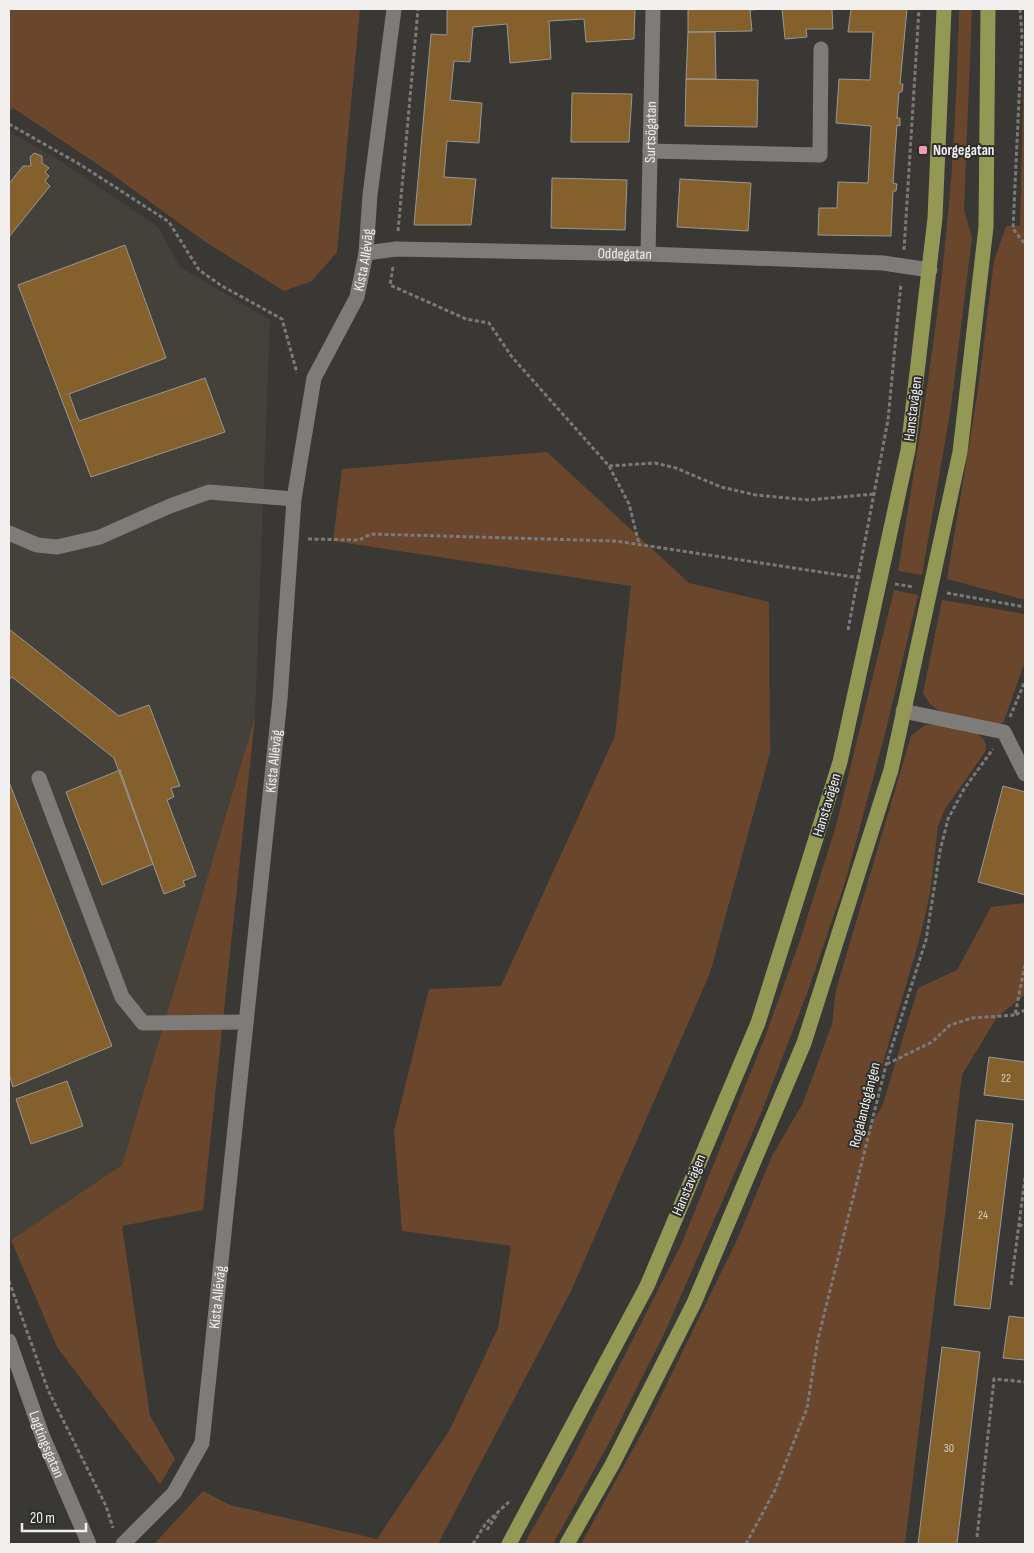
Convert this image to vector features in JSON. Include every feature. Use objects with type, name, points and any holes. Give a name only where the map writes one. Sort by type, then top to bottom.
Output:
[{"type":"main road","name":"Hanstavägen","points":[[509,1544],[647,1286],[758,1023],[840,762],[908,450],[935,218],[944,9]]},
{"type":"main road","points":[[567,1544],[612,1465],[694,1303],[804,1043],[891,770],[961,442],[986,227],[988,9]]},
{"type":"street","name":"Kista Alléväg","points":[[119,1540],[174,1493],[202,1443],[280,699],[289,539],[294,500],[314,378],[357,297],[366,253],[370,195],[394,9]]},
{"type":"street","name":"Surtsögatan","points":[[648,254],[653,9]]},
{"type":"street","points":[[650,151],[820,155],[821,49]]},
{"type":"street","name":"Oddegatan","points":[[366,253],[396,249],[648,254],[883,264],[930,270]]},
{"type":"street","points":[[9,533],[37,545],[57,547],[100,537],[170,506],[209,492],[294,500]]},
{"type":"street","points":[[903,711],[1004,732],[1025,774]]},
{"type":"street","points":[[39,778],[122,997],[138,1016],[144,1022],[246,1022]]},
{"type":"street","name":"Lagtingsgatan","points":[[9,1341],[42,1435],[89,1544]]},
{"type":"path","points":[[418,9],[396,249],[390,285],[466,319],[489,323],[512,357],[608,466],[629,504],[639,544]]},
{"type":"path","points":[[848,631],[888,420],[903,266],[919,9]]},
{"type":"path","points":[[1020,9],[1022,35],[1013,229],[1025,244]]},
{"type":"path","points":[[9,124],[81,165],[169,222],[199,270],[222,286],[282,319],[300,386],[314,378]]},
{"type":"path","points":[[608,466],[655,463],[676,468],[721,487],[756,495],[809,500],[874,494]]},
{"type":"path","points":[[289,539],[359,540],[371,534],[616,540],[764,562]]},
{"type":"path","name":"Rogalandsgången","points":[[746,1544],[775,1490],[807,1408],[818,1339],[886,1065],[926,940],[940,851],[948,819],[964,789],[1004,732],[1025,680]]},
{"type":"path","points":[[1014,1015],[1025,965]]},
{"type":"path","points":[[886,1065],[932,1042],[950,1025],[972,1018],[1014,1015],[1025,1010]]},
{"type":"path","points":[[1011,1285],[1025,1178]]},
{"type":"path","points":[[1019,1224],[1025,1228]]},
{"type":"path","points":[[9,1281],[48,1390],[106,1506],[119,1540]]},
{"type":"path","points":[[976,1537],[994,1379],[1025,1382]]},
{"type":"path","points":[[473,1544],[486,1523],[512,1499]]},
{"type":"path","points":[[488,1530],[500,1510]]},
{"type":"shaded area","points":[[9,9],[360,9],[337,252],[312,281],[284,291],[204,241],[109,172],[13,108],[9,112]]},
{"type":"shaded area","points":[[959,9],[972,9],[964,210],[972,238],[951,407],[922,575],[898,571],[925,403],[942,277],[953,150]]},
{"type":"shaded area","points":[[1025,22],[1025,600],[947,579],[978,390],[994,261],[1006,226],[1020,226]]},
{"type":"shaded area","points":[[9,131],[56,158],[158,227],[180,267],[270,320],[255,717],[122,1166],[11,1240],[9,1233]]},
{"type":"shaded area","points":[[547,452],[689,583],[769,602],[770,753],[710,973],[571,1291],[438,1544],[154,1544],[203,1491],[230,1505],[377,1539],[449,1431],[498,1328],[511,1246],[402,1231],[394,1131],[429,989],[501,986],[615,736],[631,586],[333,541],[342,469]]},
{"type":"shaded area","points":[[894,590],[918,595],[885,734],[846,879],[809,988],[762,1111],[664,1334],[610,1441],[553,1544],[524,1544],[567,1468],[681,1245],[765,1037],[799,943],[836,826]]},
{"type":"shaded area","points":[[942,600],[1025,614],[1025,661],[1004,721],[998,726],[939,711],[930,704],[923,693]]},
{"type":"shaded area","points":[[255,717],[203,1210],[122,1226],[150,1416],[175,1459],[160,1484],[57,1347],[11,1240],[122,1165]]},
{"type":"shaded area","points":[[940,724],[978,734],[986,744],[985,752],[945,809],[938,826],[930,894],[919,941],[858,1147],[883,1104],[918,988],[957,970],[991,907],[1025,903],[1025,995],[997,1017],[962,1075],[905,1544],[581,1544],[650,1418],[737,1240],[772,1156],[803,1103],[832,1024],[836,990],[911,736],[925,725]]},
{"type":"building","points":[[447,9],[635,9],[634,39],[586,42],[584,19],[549,21],[551,59],[510,63],[507,24],[473,27],[470,62],[454,61],[450,100],[482,103],[479,143],[447,141],[444,177],[476,179],[471,225],[414,225],[431,34],[447,35]]},
{"type":"building","points":[[688,9],[764,9],[750,10],[752,31],[688,32]]},
{"type":"building","points":[[782,9],[832,9],[833,29],[806,29],[807,37],[785,39]]},
{"type":"building","points":[[851,9],[907,9],[900,84],[903,84],[902,92],[899,92],[897,118],[900,118],[900,126],[897,125],[893,183],[897,184],[896,191],[893,191],[891,236],[818,235],[819,208],[837,208],[838,182],[868,183],[871,126],[836,123],[839,79],[870,80],[873,32],[848,32]]},
{"type":"building","points":[[688,32],[715,32],[716,79],[686,79]]},
{"type":"building","points":[[686,79],[758,80],[757,127],[685,126]]},
{"type":"building","points":[[572,93],[632,94],[629,142],[571,142]]},
{"type":"building","points":[[34,153],[42,156],[42,163],[49,168],[45,172],[49,176],[45,181],[50,186],[9,237],[9,184],[23,166],[31,166],[30,157]]},
{"type":"building","points":[[552,178],[627,180],[625,230],[551,228]]},
{"type":"building","points":[[680,179],[751,183],[748,231],[677,227]]},
{"type":"building","points":[[125,245],[166,358],[69,394],[79,421],[205,378],[225,432],[91,477],[18,285]]},
{"type":"building","points":[[9,629],[119,716],[149,705],[180,786],[171,788],[174,797],[167,800],[196,876],[183,881],[185,886],[164,894],[114,758],[12,677],[9,680]]},
{"type":"building","points":[[120,770],[153,864],[102,885],[66,792]]},
{"type":"building","points":[[9,782],[112,1046],[13,1087],[9,1074]]},
{"type":"building","points":[[1003,786],[1025,792],[1025,895],[978,882]]},
{"type":"building","points":[[989,1057],[1025,1062],[1025,1100],[984,1095]]},
{"type":"building","points":[[67,1081],[83,1126],[31,1144],[16,1099]]},
{"type":"building","points":[[976,1120],[1013,1124],[990,1309],[954,1305]]},
{"type":"building","points":[[1009,1316],[1025,1318],[1025,1360],[1003,1358]]},
{"type":"building","points":[[942,1347],[980,1352],[957,1544],[918,1544]]},
{"type":"place","name":"Norgegatan","points":[[923,150]]}]
